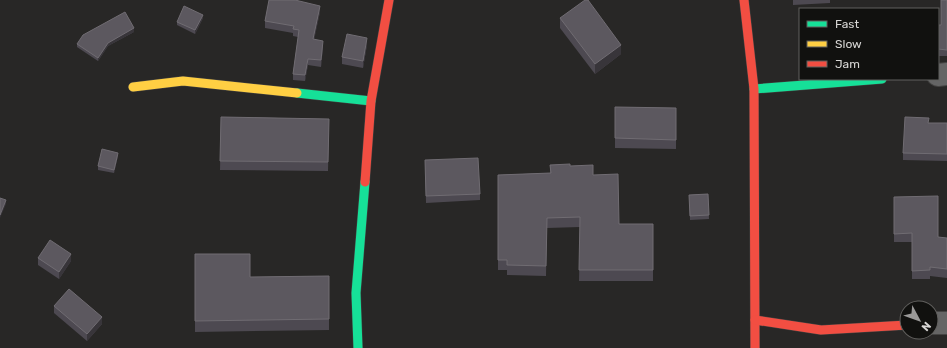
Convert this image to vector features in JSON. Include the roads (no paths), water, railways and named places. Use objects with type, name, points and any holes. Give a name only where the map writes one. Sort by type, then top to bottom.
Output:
[{"type":"street","points":[[358,348],[356,293],[371,101],[389,0]]},
{"type":"street","points":[[744,0],[754,89],[755,348]]},
{"type":"street","points":[[754,89],[869,80]]},
{"type":"street","points":[[132,87],[183,81],[371,101]]},
{"type":"street","points":[[755,320],[821,330],[899,325]]}]
